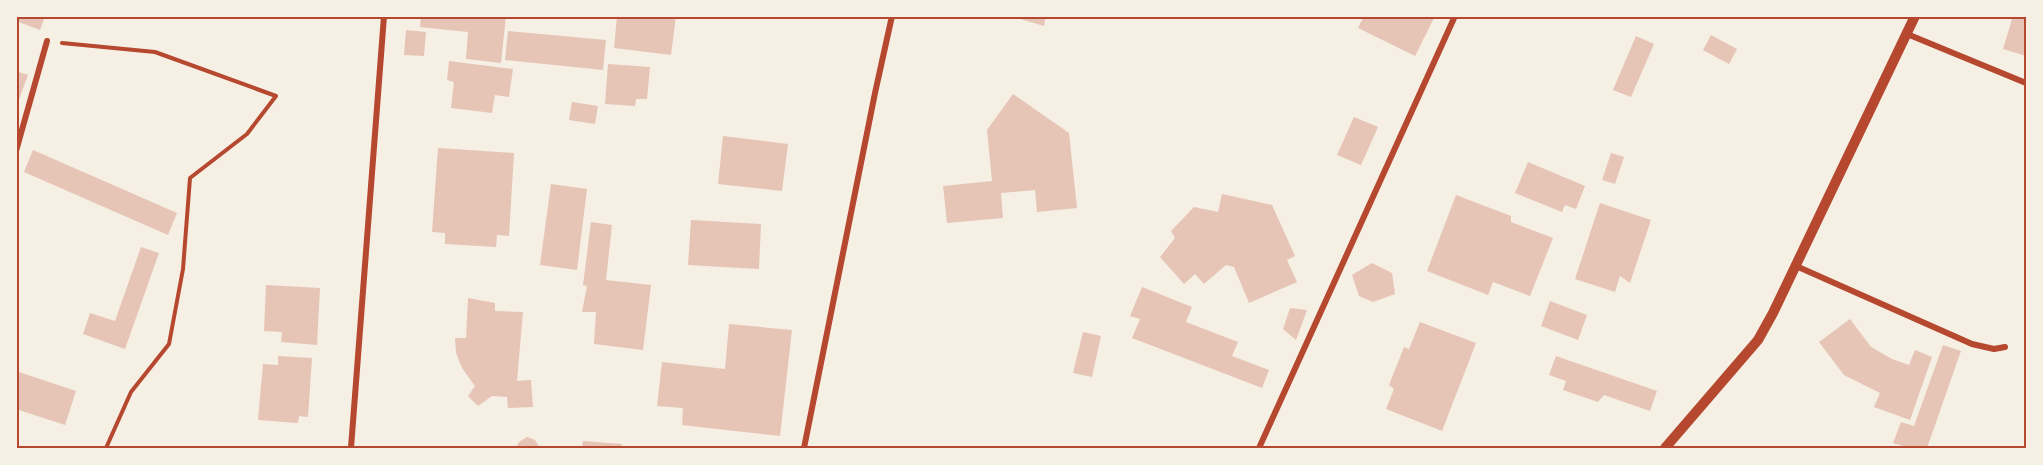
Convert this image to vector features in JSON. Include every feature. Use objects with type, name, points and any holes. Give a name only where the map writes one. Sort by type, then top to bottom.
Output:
[{"type":"street","points":[[351,448],[384,16]]},
{"type":"street","points":[[804,448],[892,16]]},
{"type":"street","points":[[1259,448],[1455,16]]},
{"type":"street","points":[[1665,448],[1758,340],[1796,266],[1914,16]]},
{"type":"street","points":[[1907,34],[2026,83]]},
{"type":"street","points":[[16,151],[47,41]]},
{"type":"street","points":[[1796,266],[1972,344],[1994,349],[2005,347]]},
{"type":"path","points":[[47,41],[155,52],[276,96],[247,134],[190,178],[183,269],[169,344],[131,392],[106,448]]},
{"type":"building","points":[[16,16],[45,16],[40,30],[16,21]]},
{"type":"building","points":[[421,16],[506,16],[501,63],[466,59],[468,32],[420,27]]},
{"type":"building","points":[[617,16],[676,16],[671,55],[614,48]]},
{"type":"building","points":[[1010,16],[1046,16],[1044,26]]},
{"type":"building","points":[[1364,16],[1435,16],[1415,56],[1358,28]]},
{"type":"building","points":[[2013,16],[2026,17],[2026,56],[2003,49]]},
{"type":"building","points":[[406,30],[426,32],[424,56],[404,55]]},
{"type":"building","points":[[508,31],[606,40],[603,70],[505,60]]},
{"type":"building","points":[[1711,35],[1737,49],[1729,64],[1703,50]]},
{"type":"building","points":[[1636,36],[1654,44],[1631,97],[1613,90]]},
{"type":"building","points":[[449,61],[513,69],[509,97],[495,95],[492,113],[451,108],[454,82],[447,80]]},
{"type":"building","points":[[608,64],[650,67],[647,99],[636,99],[635,106],[605,104]]},
{"type":"building","points":[[16,71],[28,75],[17,105],[16,105]]},
{"type":"building","points":[[1013,94],[1069,133],[1077,208],[1037,212],[1035,190],[1001,193],[1003,218],[947,223],[943,186],[992,181],[987,130]]},
{"type":"building","points":[[572,102],[598,106],[595,124],[569,120]]},
{"type":"building","points":[[1354,117],[1378,127],[1361,165],[1337,155]]},
{"type":"building","points":[[723,136],[788,144],[782,191],[718,184]]},
{"type":"building","points":[[438,148],[514,153],[509,236],[497,235],[496,247],[445,244],[445,233],[432,232]]},
{"type":"building","points":[[33,150],[177,213],[168,235],[24,172]]},
{"type":"building","points":[[1611,153],[1624,157],[1615,184],[1602,180]]},
{"type":"building","points":[[1528,162],[1585,186],[1576,209],[1565,205],[1562,212],[1515,193]]},
{"type":"building","points":[[551,184],[587,189],[577,270],[540,265]]},
{"type":"building","points":[[1222,194],[1272,205],[1295,256],[1287,260],[1297,282],[1249,303],[1234,267],[1226,265],[1204,284],[1195,274],[1184,284],[1160,257],[1175,238],[1171,231],[1194,207],[1218,212]]},
{"type":"building","points":[[1456,195],[1511,216],[1511,222],[1553,238],[1530,296],[1493,282],[1488,295],[1427,271]]},
{"type":"building","points":[[1600,203],[1651,220],[1630,283],[1620,276],[1615,292],[1575,279]]},
{"type":"building","points":[[691,220],[761,224],[759,269],[688,265]]},
{"type":"building","points":[[591,222],[612,225],[606,280],[651,285],[643,350],[594,344],[596,312],[582,312],[587,286],[583,285]]},
{"type":"building","points":[[141,247],[159,253],[125,349],[83,334],[90,313],[115,321]]},
{"type":"building","points":[[1372,263],[1392,273],[1395,294],[1373,302],[1359,296],[1352,275]]},
{"type":"building","points":[[266,285],[320,288],[317,345],[281,342],[282,332],[264,331]]},
{"type":"building","points":[[1142,287],[1192,307],[1186,322],[1238,342],[1232,356],[1269,370],[1262,388],[1132,338],[1140,319],[1130,316]]},
{"type":"building","points":[[468,298],[495,303],[495,311],[523,312],[517,381],[531,380],[533,407],[508,408],[507,397],[492,396],[478,406],[468,396],[475,386],[462,368],[456,353],[455,338],[466,338]]},
{"type":"building","points":[[1550,301],[1587,315],[1578,340],[1541,326]]},
{"type":"building","points":[[1290,308],[1307,310],[1296,340],[1283,329]]},
{"type":"building","points":[[1850,319],[1871,347],[1892,359],[1909,365],[1915,350],[1932,357],[1910,420],[1874,407],[1880,393],[1844,375],[1819,342]]},
{"type":"building","points":[[1420,322],[1476,343],[1442,431],[1386,409],[1394,389],[1389,385],[1404,347],[1409,349]]},
{"type":"building","points":[[729,324],[792,330],[780,436],[682,425],[683,408],[657,406],[662,362],[725,369]]},
{"type":"building","points":[[1083,332],[1101,336],[1092,377],[1073,373]]},
{"type":"building","points":[[1943,345],[1961,351],[1927,448],[1909,448],[1893,443],[1901,422],[1914,426]]},
{"type":"building","points":[[278,356],[312,358],[308,417],[299,416],[298,423],[258,420],[263,364],[278,365]]},
{"type":"building","points":[[1556,356],[1657,391],[1650,411],[1604,395],[1598,402],[1563,390],[1566,381],[1549,375]]},
{"type":"building","points":[[16,371],[76,391],[65,425],[16,409]]},
{"type":"building","points":[[527,437],[535,440],[540,448],[516,448],[519,442]]},
{"type":"building","points":[[583,441],[622,444],[621,448],[582,448]]}]
